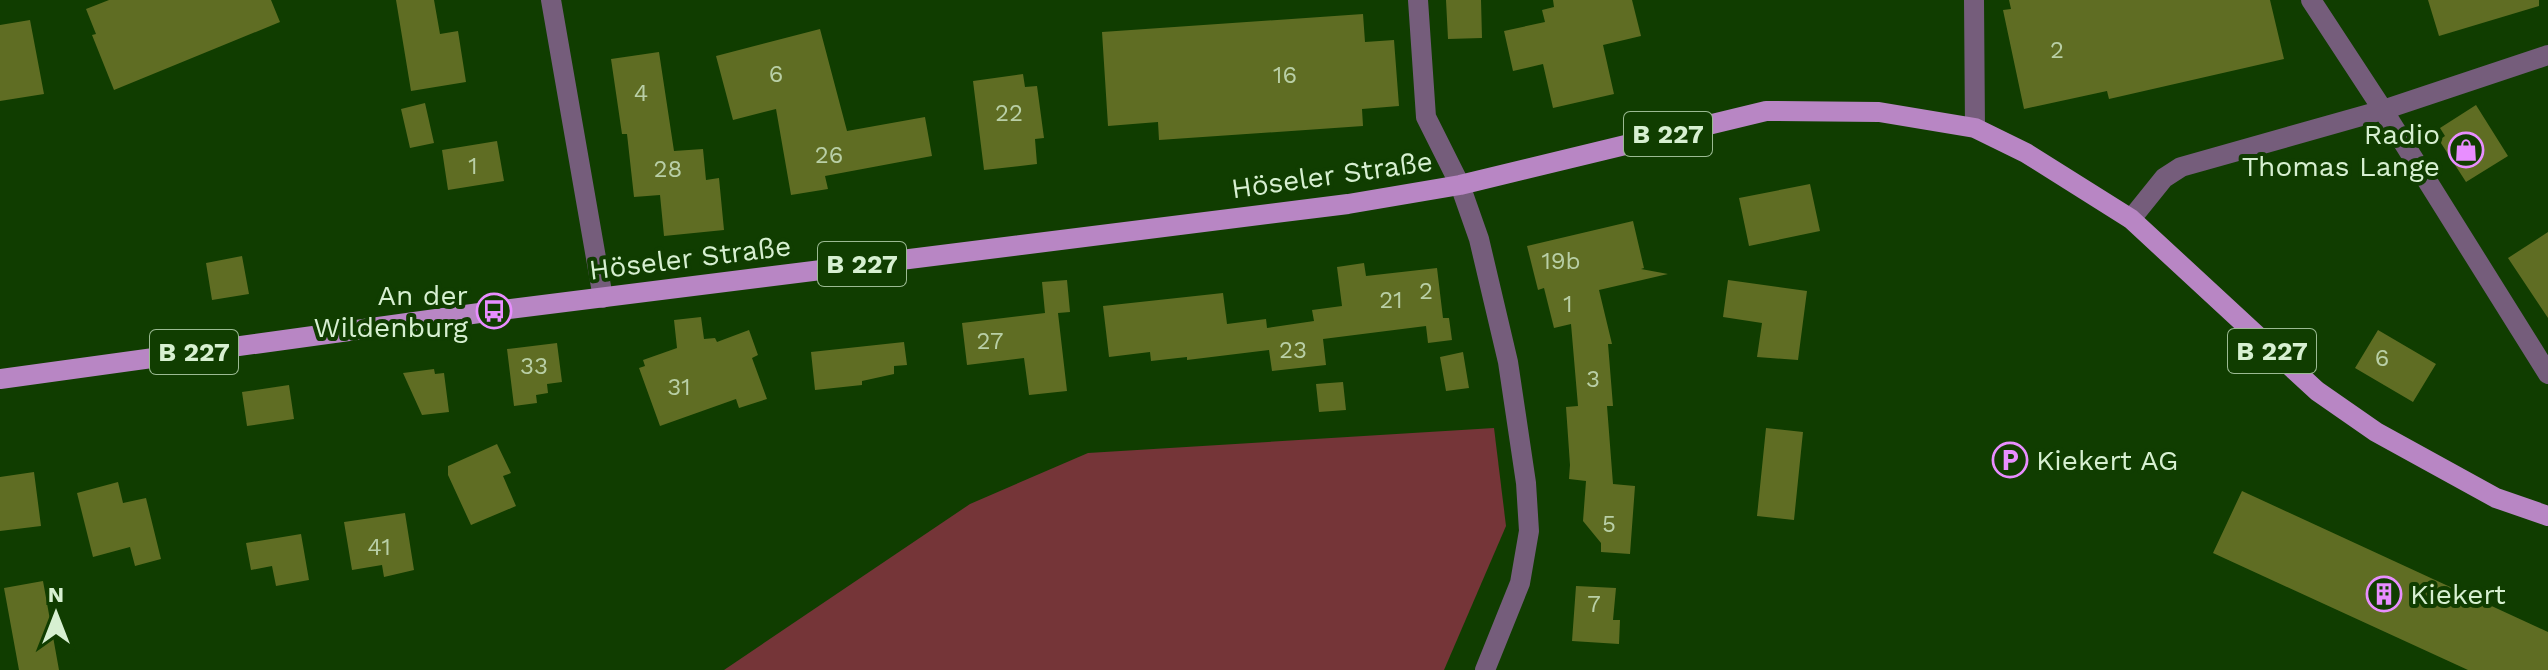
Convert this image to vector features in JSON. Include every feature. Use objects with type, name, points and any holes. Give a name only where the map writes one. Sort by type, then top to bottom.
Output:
[{"type":"main road","name":"Höseler Straße","points":[[0,379],[920,256],[1348,204],[1460,185],[1766,111],[1879,112],[1975,128],[2026,153],[2131,219],[2317,391],[2428,463],[2496,498],[2548,516]]},
{"type":"street","points":[[551,0],[603,298]]},
{"type":"street","points":[[1418,0],[1426,117],[1460,185],[1479,239],[1508,362],[1526,483],[1529,531],[1520,583],[1485,670]]},
{"type":"street","points":[[1974,0],[1975,128]]},
{"type":"street","points":[[2311,0],[2548,374]]},
{"type":"street","points":[[2131,219],[2164,178],[2181,167],[2383,110],[2548,55]]},
{"type":"shaded area","points":[[1494,428],[1506,526],[1444,670],[724,670],[970,504],[1088,453]]},
{"type":"building","points":[[109,0],[271,0],[280,22],[114,90],[92,35],[96,34],[86,9]]},
{"type":"building","points":[[396,0],[434,0],[440,34],[458,31],[466,82],[411,91]]},
{"type":"building","points":[[1446,0],[1481,0],[1482,38],[1448,39]]},
{"type":"building","points":[[1553,0],[1632,0],[1641,36],[1603,45],[1614,94],[1553,108],[1543,64],[1513,71],[1504,31],[1545,22],[1542,10],[1554,7]]},
{"type":"building","points":[[2009,0],[2270,0],[2284,59],[2109,99],[2107,91],[2024,109],[2003,10],[2011,9]]},
{"type":"building","points":[[2428,0],[2539,0],[2539,6],[2439,36]]},
{"type":"building","points":[[1363,14],[1365,42],[1394,40],[1399,106],[1362,109],[1363,126],[1159,140],[1158,122],[1108,126],[1102,32]]},
{"type":"building","points":[[30,20],[44,94],[0,101],[0,25]]},
{"type":"building","points":[[820,29],[847,131],[925,117],[932,156],[825,176],[828,189],[791,195],[776,109],[733,120],[716,56]]},
{"type":"building","points":[[659,52],[674,151],[703,149],[706,180],[719,178],[724,230],[664,236],[660,195],[634,197],[627,134],[622,134],[611,59]]},
{"type":"building","points":[[1023,74],[1025,87],[1037,86],[1044,138],[1035,139],[1037,164],[984,170],[973,81]]},
{"type":"building","points":[[425,103],[434,143],[410,148],[401,109]]},
{"type":"building","points":[[2476,105],[2508,156],[2466,182],[2439,140],[2445,136],[2440,128]]},
{"type":"building","points":[[497,141],[504,181],[448,190],[442,150]]},
{"type":"building","points":[[1810,184],[1820,231],[1749,246],[1739,198]]},
{"type":"building","points":[[1633,221],[1644,268],[1641,269],[1668,274],[1599,290],[1612,344],[1608,344],[1613,406],[1607,406],[1613,484],[1635,486],[1630,554],[1601,552],[1601,543],[1583,521],[1586,481],[1569,479],[1566,407],[1578,406],[1571,324],[1554,328],[1544,288],[1538,290],[1527,246]]},
{"type":"building","points":[[2548,232],[2548,318],[2508,258]]},
{"type":"building","points":[[242,256],[249,294],[212,300],[206,263]]},
{"type":"building","points":[[1364,263],[1366,276],[1437,268],[1443,318],[1449,318],[1452,340],[1428,343],[1426,326],[1323,339],[1326,365],[1272,371],[1269,350],[1187,360],[1187,357],[1151,361],[1150,352],[1109,357],[1103,306],[1223,293],[1227,324],[1266,319],[1267,328],[1314,321],[1312,310],[1342,306],[1337,267]]},
{"type":"building","points":[[1067,280],[1070,312],[1058,313],[1067,391],[1029,395],[1024,358],[967,365],[962,323],[1045,313],[1042,282]]},
{"type":"building","points":[[1728,280],[1807,291],[1798,360],[1757,357],[1762,323],[1723,317]]},
{"type":"building","points":[[701,317],[704,339],[715,338],[717,342],[749,330],[758,355],[752,358],[767,399],[739,408],[736,399],[660,426],[639,368],[645,366],[643,360],[677,348],[674,320]]},
{"type":"building","points":[[2378,330],[2436,364],[2413,402],[2355,368]]},
{"type":"building","points":[[904,342],[907,365],[894,366],[894,374],[862,381],[862,385],[815,390],[811,352]]},
{"type":"building","points":[[557,343],[562,382],[547,384],[548,393],[536,395],[537,403],[514,406],[507,349]]},
{"type":"building","points":[[1463,352],[1469,388],[1446,391],[1440,357]]},
{"type":"building","points":[[434,369],[435,374],[444,373],[449,412],[422,415],[403,373]]},
{"type":"building","points":[[1343,382],[1346,410],[1319,412],[1316,384]]},
{"type":"building","points":[[289,385],[294,419],[247,426],[242,392]]},
{"type":"building","points":[[1766,428],[1803,432],[1794,520],[1757,516]]},
{"type":"building","points":[[497,444],[511,473],[503,476],[516,506],[471,525],[448,475],[448,466]]},
{"type":"building","points":[[34,472],[41,526],[0,531],[0,477]]},
{"type":"building","points":[[118,482],[123,503],[146,498],[161,559],[135,566],[130,547],[93,557],[77,493]]},
{"type":"building","name":"Kiekert","points":[[2242,491],[2548,632],[2548,670],[2468,670],[2213,553]]},
{"type":"building","points":[[405,513],[414,570],[384,577],[382,565],[352,570],[344,522]]},
{"type":"building","points":[[301,534],[309,580],[276,586],[272,566],[251,570],[246,543]]},
{"type":"building","points":[[43,581],[59,670],[19,670],[4,588]]},
{"type":"building","points":[[1576,586],[1616,588],[1613,620],[1620,620],[1619,644],[1572,641]]},
{"type":"place","name":"Radio Thomas Lange","points":[[2466,150]]},
{"type":"place","name":"An der Wildenburg","points":[[494,311]]},
{"type":"place","name":"Kiekert AG","points":[[2010,460]]},
{"type":"place","name":"Kiekert","points":[[2384,594]]}]
